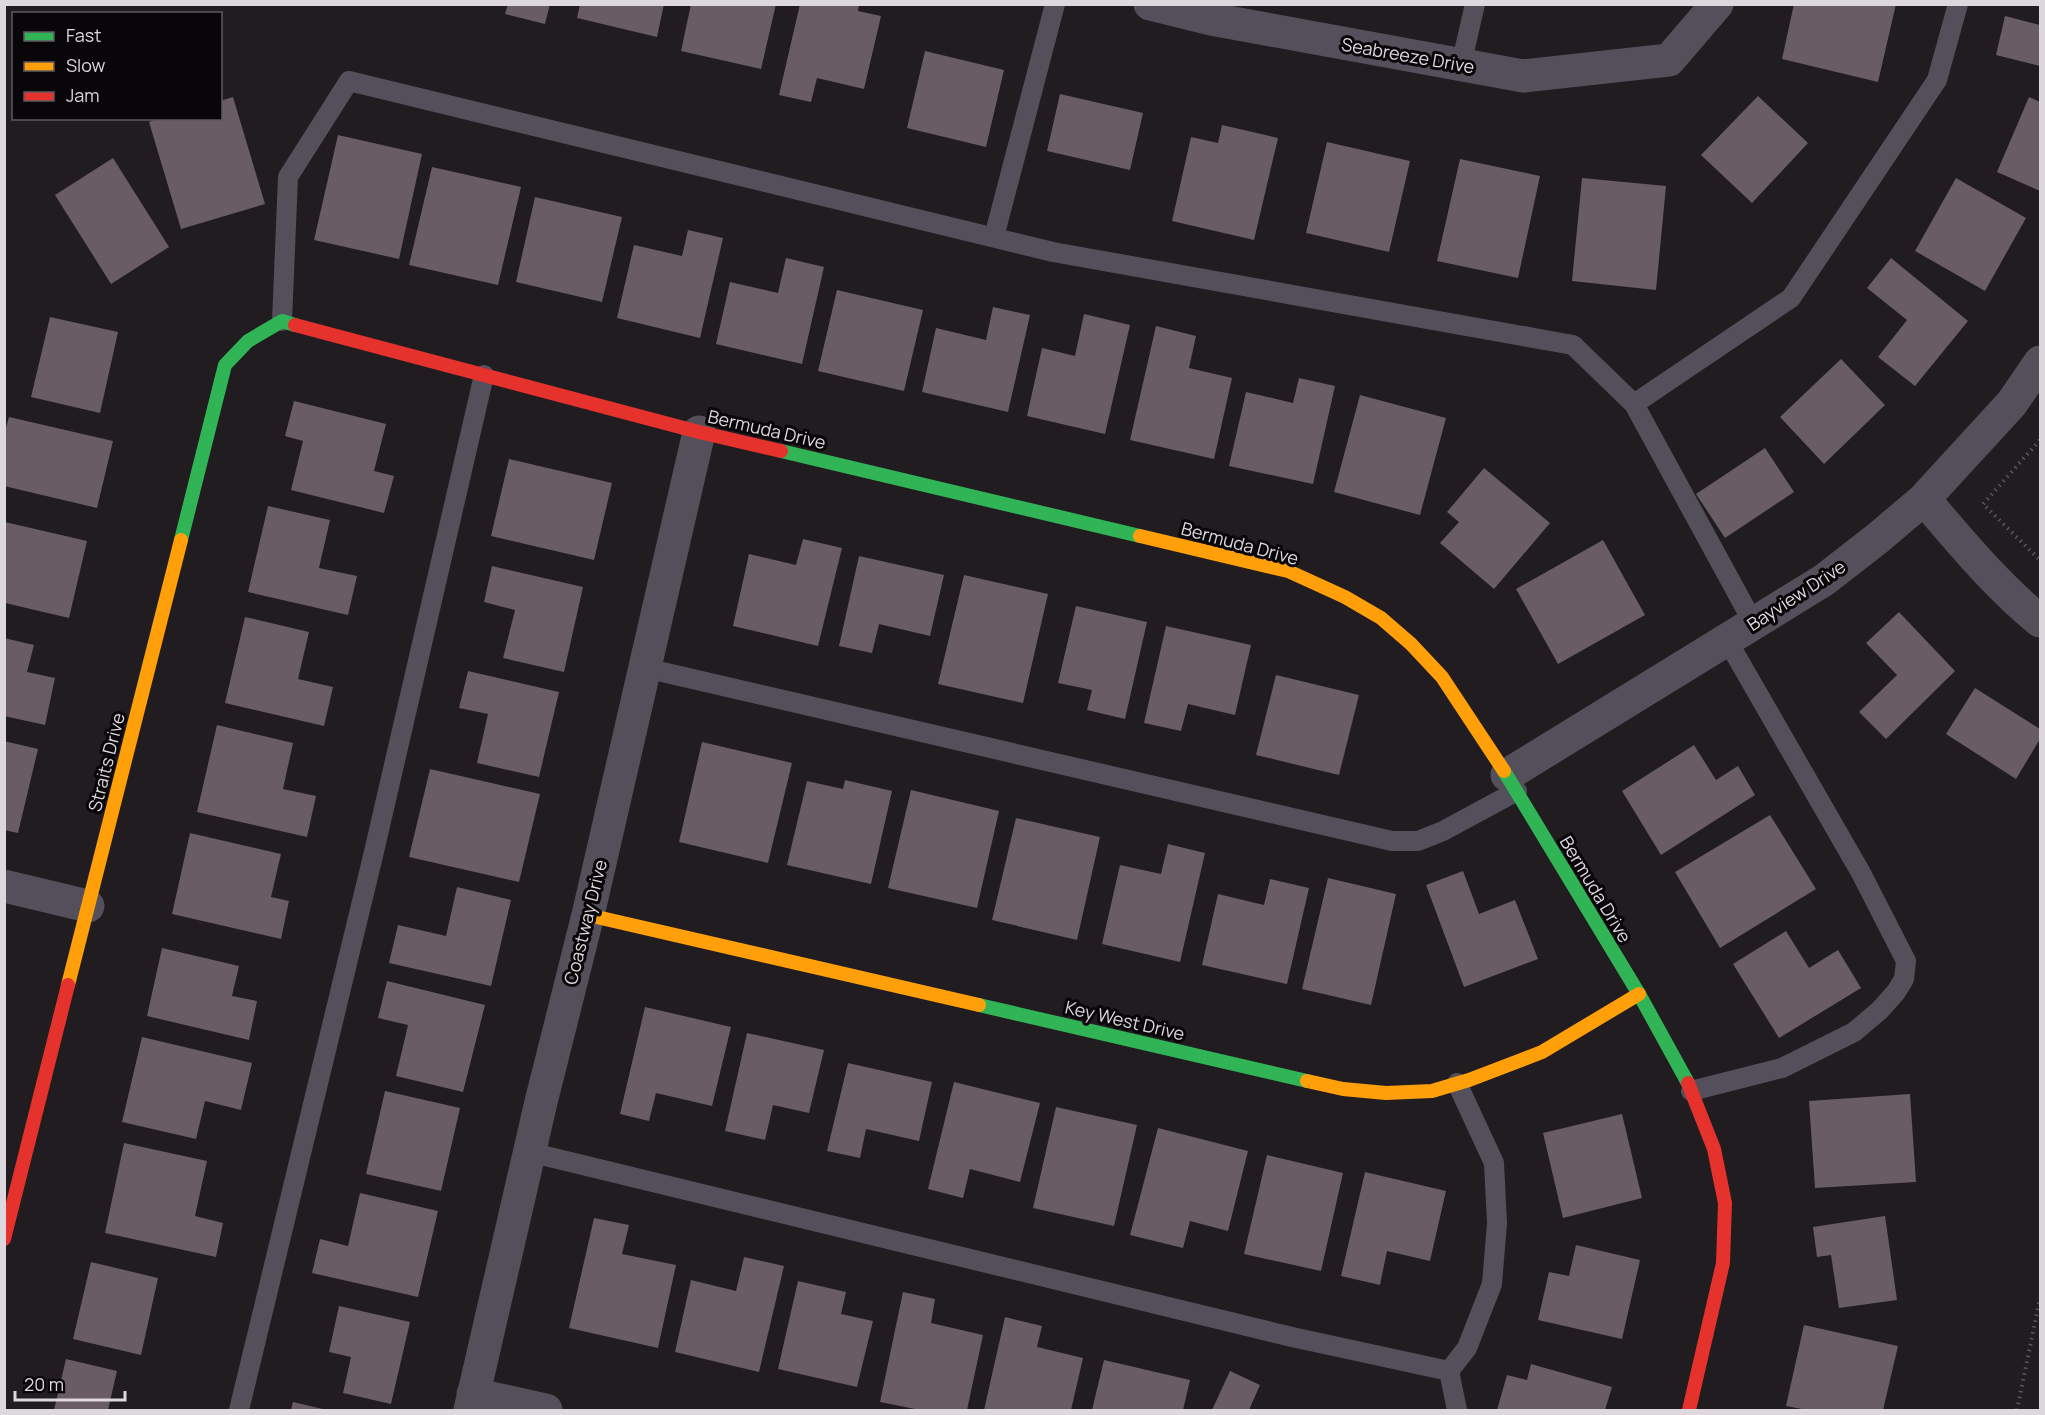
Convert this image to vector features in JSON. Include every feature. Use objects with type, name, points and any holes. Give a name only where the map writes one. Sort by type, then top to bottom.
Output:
[{"type":"street","name":"Seabreeze Drive","points":[[1150,4],[1213,12],[1523,76],[1669,60],[1717,4]]},
{"type":"street","name":"Bermuda Drive","points":[[282,321],[699,432],[1288,571],[1345,597],[1381,618],[1411,644],[1442,677],[1512,783],[1639,994],[1691,1091],[1714,1149],[1725,1203],[1723,1263],[1689,1410]]},
{"type":"street","name":"Straits Drive","points":[[4,1239],[225,365],[248,341],[282,321]]},
{"type":"street","name":"Bayview Drive","points":[[1512,783],[1740,632],[1824,580],[1878,538],[1924,498],[2012,403],[2040,362]]},
{"type":"street","name":"Coastway Drive","points":[[471,1402],[529,1152],[588,915],[699,432]]},
{"type":"street","points":[[1924,498],[1966,548],[2013,598],[2040,621]]},
{"type":"street","points":[[4,886],[88,906]]},
{"type":"street","name":"Key West Drive","points":[[588,915],[1343,1089],[1386,1093],[1432,1091],[1542,1052],[1639,994]]},
{"type":"street","points":[[471,1402],[546,1410]]},
{"type":"lane","points":[[994,237],[1055,4]]},
{"type":"lane","points":[[1461,65],[1475,4]]},
{"type":"lane","points":[[1634,404],[1791,298],[1937,80],[1958,4]]},
{"type":"lane","points":[[282,321],[288,177],[349,81],[1053,252],[1573,345],[1634,404],[1740,632],[1906,961],[1904,979],[1896,992],[1880,1010],[1854,1032],[1782,1068],[1691,1091]]},
{"type":"lane","points":[[239,1410],[373,856],[484,375]]},
{"type":"lane","points":[[645,668],[1392,841],[1418,841],[1443,831],[1512,783]]},
{"type":"lane","points":[[1456,1410],[1449,1371],[1467,1348],[1491,1284],[1497,1223],[1494,1162],[1457,1083]]},
{"type":"lane","points":[[529,1152],[1292,1337],[1449,1371]]},
{"type":"path","points":[[2040,440],[1983,504],[2040,560]]},
{"type":"path","points":[[2017,1410],[2040,1298]]},
{"type":"building","points":[[508,4],[550,4],[545,24],[505,14]]},
{"type":"building","points":[[580,4],[664,4],[657,37],[577,18]]},
{"type":"building","points":[[691,4],[776,4],[761,69],[681,51]]},
{"type":"building","points":[[800,4],[859,4],[858,11],[881,16],[864,89],[817,78],[811,102],[779,95]]},
{"type":"building","points":[[1794,4],[1896,4],[1878,82],[1782,59]]},
{"type":"building","points":[[2005,16],[2040,25],[2040,66],[1996,55]]},
{"type":"building","points":[[925,51],[1004,70],[986,147],[907,128]]},
{"type":"building","points":[[1060,94],[1143,113],[1130,170],[1047,151]]},
{"type":"building","points":[[1758,96],[1808,143],[1752,203],[1701,155]]},
{"type":"building","points":[[233,97],[265,204],[181,229],[149,122],[155,120],[222,120],[222,100]]},
{"type":"building","points":[[2029,97],[2040,102],[2040,191],[1997,172]]},
{"type":"building","points":[[1222,125],[1278,138],[1254,240],[1172,221],[1191,137],[1218,143]]},
{"type":"building","points":[[338,135],[422,154],[399,259],[314,240]]},
{"type":"building","points":[[1327,142],[1410,161],[1389,252],[1306,233]]},
{"type":"building","points":[[113,158],[169,247],[111,284],[55,195]]},
{"type":"building","points":[[1460,159],[1540,176],[1518,278],[1437,261]]},
{"type":"building","points":[[432,167],[521,187],[498,285],[409,265]]},
{"type":"building","points":[[1582,178],[1666,186],[1656,290],[1572,281]]},
{"type":"building","points":[[1956,178],[2026,218],[1985,291],[1915,251]]},
{"type":"building","points":[[535,197],[622,217],[602,302],[516,282]]},
{"type":"building","points":[[688,230],[723,238],[700,338],[617,318],[634,245],[682,256]]},
{"type":"building","points":[[786,258],[824,267],[802,364],[716,344],[730,282],[778,293]]},
{"type":"building","points":[[1891,258],[1968,321],[1915,386],[1878,357],[1907,320],[1867,288]]},
{"type":"building","points":[[837,290],[923,310],[904,391],[818,371]]},
{"type":"building","points":[[993,307],[1030,315],[1008,412],[922,392],[936,328],[986,340]]},
{"type":"building","points":[[1084,314],[1130,325],[1105,434],[1027,416],[1042,348],[1075,356]]},
{"type":"building","points":[[50,317],[118,332],[100,413],[31,397]]},
{"type":"building","points":[[1156,326],[1196,336],[1189,368],[1232,378],[1214,459],[1130,440]]},
{"type":"building","points":[[1841,359],[1885,405],[1824,464],[1780,417]]},
{"type":"building","points":[[1299,378],[1335,386],[1313,484],[1229,466],[1246,392],[1293,403]]},
{"type":"building","points":[[1360,395],[1446,418],[1420,515],[1334,492]]},
{"type":"building","points":[[294,401],[386,424],[374,471],[394,476],[384,513],[291,490],[303,441],[285,436]]},
{"type":"building","points":[[9,417],[113,441],[97,508],[4,486],[4,434]]},
{"type":"building","points":[[1765,448],[1794,492],[1725,538],[1696,494]]},
{"type":"building","points":[[509,459],[612,483],[594,560],[491,536]]},
{"type":"building","points":[[1484,468],[1550,523],[1494,589],[1440,543],[1459,522],[1447,512]]},
{"type":"building","points":[[268,506],[330,520],[319,568],[357,576],[348,615],[248,592]]},
{"type":"building","points":[[5,522],[87,541],[69,618],[5,603]]},
{"type":"building","points":[[803,539],[842,548],[818,646],[733,626],[749,554],[796,565]]},
{"type":"building","points":[[1603,540],[1645,615],[1558,664],[1516,589]]},
{"type":"building","points":[[859,556],[944,575],[930,636],[879,624],[872,653],[839,646]]},
{"type":"building","points":[[492,566],[583,587],[564,672],[503,658],[515,610],[484,602]]},
{"type":"building","points":[[964,575],[1048,594],[1023,703],[938,684]]},
{"type":"building","points":[[1076,606],[1147,622],[1125,719],[1087,710],[1092,690],[1058,683]]},
{"type":"building","points":[[1899,612],[1955,671],[1886,739],[1859,712],[1897,675],[1866,643]]},
{"type":"building","points":[[245,617],[309,632],[298,679],[333,687],[324,726],[225,703]]},
{"type":"building","points":[[1166,626],[1251,645],[1235,715],[1188,704],[1181,731],[1144,723]]},
{"type":"building","points":[[4,638],[34,645],[27,672],[55,678],[45,725],[4,716]]},
{"type":"building","points":[[468,671],[559,692],[539,777],[477,763],[488,714],[459,708]]},
{"type":"building","points":[[1276,675],[1359,695],[1339,775],[1256,755]]},
{"type":"building","points":[[1975,688],[2040,729],[2040,739],[2016,779],[1946,734]]},
{"type":"building","points":[[217,725],[293,743],[283,789],[316,796],[307,837],[197,812]]},
{"type":"building","points":[[4,741],[38,749],[18,833],[4,830]]},
{"type":"building","points":[[702,742],[792,763],[768,863],[679,842]]},
{"type":"building","points":[[1694,745],[1716,780],[1738,766],[1755,795],[1661,855],[1622,791]]},
{"type":"building","points":[[430,769],[540,794],[519,882],[409,857]]},
{"type":"building","points":[[845,780],[892,791],[871,884],[787,865],[807,781],[843,789]]},
{"type":"building","points":[[911,790],[999,811],[977,908],[888,888]]},
{"type":"building","points":[[1770,815],[1816,889],[1720,948],[1675,872]]},
{"type":"building","points":[[1016,818],[1100,837],[1077,940],[992,920]]},
{"type":"building","points":[[190,833],[281,854],[271,897],[289,901],[281,939],[172,914]]},
{"type":"building","points":[[1168,844],[1205,853],[1180,962],[1102,944],[1120,865],[1161,874]]},
{"type":"building","points":[[1463,871],[1479,914],[1515,900],[1538,959],[1464,987],[1426,885]]},
{"type":"building","points":[[1328,878],[1396,894],[1371,1005],[1302,989]]},
{"type":"building","points":[[1270,879],[1309,888],[1287,984],[1202,965],[1218,894],[1264,905]]},
{"type":"building","points":[[457,887],[511,900],[491,986],[389,963],[398,925],[446,936]]},
{"type":"building","points":[[1786,931],[1809,968],[1838,950],[1861,988],[1779,1038],[1733,964]]},
{"type":"building","points":[[162,948],[239,966],[232,996],[257,1001],[249,1040],[147,1016]]},
{"type":"building","points":[[387,981],[485,1005],[463,1092],[396,1076],[408,1025],[378,1018]]},
{"type":"building","points":[[645,1007],[731,1027],[712,1106],[656,1093],[649,1121],[620,1114]]},
{"type":"building","points":[[747,1033],[824,1050],[809,1113],[773,1105],[765,1140],[725,1131]]},
{"type":"building","points":[[142,1037],[252,1063],[241,1110],[205,1101],[196,1139],[122,1122]]},
{"type":"building","points":[[848,1063],[932,1082],[919,1141],[866,1129],[860,1158],[827,1151]]},
{"type":"building","points":[[954,1082],[1040,1103],[1020,1182],[970,1169],[963,1198],[928,1189]]},
{"type":"building","points":[[385,1091],[460,1108],[441,1191],[366,1174]]},
{"type":"building","points":[[1910,1094],[1916,1182],[1815,1188],[1809,1101]]},
{"type":"building","points":[[1056,1107],[1137,1125],[1114,1226],[1033,1208]]},
{"type":"building","points":[[1622,1114],[1642,1198],[1563,1218],[1543,1133]]},
{"type":"building","points":[[1158,1128],[1248,1151],[1228,1231],[1190,1221],[1183,1248],[1130,1235]]},
{"type":"building","points":[[124,1143],[207,1161],[195,1216],[223,1223],[216,1257],[105,1233]]},
{"type":"building","points":[[1267,1155],[1343,1173],[1321,1271],[1244,1254]]},
{"type":"building","points":[[1365,1172],[1446,1191],[1430,1261],[1387,1251],[1380,1285],[1341,1276]]},
{"type":"building","points":[[360,1193],[438,1211],[418,1297],[312,1273],[320,1239],[348,1246]]},
{"type":"building","points":[[1885,1216],[1897,1300],[1839,1308],[1831,1255],[1817,1257],[1813,1227]]},
{"type":"building","points":[[594,1218],[629,1225],[622,1254],[676,1265],[658,1348],[569,1328]]},
{"type":"building","points":[[1576,1245],[1640,1260],[1622,1339],[1538,1320],[1549,1272],[1569,1276]]},
{"type":"building","points":[[744,1257],[784,1266],[759,1372],[675,1352],[691,1280],[736,1291]]},
{"type":"building","points":[[91,1262],[158,1278],[141,1355],[73,1339]]},
{"type":"building","points":[[798,1281],[846,1292],[841,1314],[873,1321],[857,1387],[778,1369]]},
{"type":"building","points":[[903,1292],[935,1299],[931,1323],[983,1335],[967,1410],[920,1410],[880,1402]]},
{"type":"building","points":[[339,1306],[410,1322],[391,1404],[343,1393],[351,1357],[329,1352]]},
{"type":"building","points":[[1005,1317],[1042,1326],[1037,1347],[1083,1358],[1071,1410],[984,1410]]},
{"type":"building","points":[[1804,1325],[1898,1346],[1883,1410],[1807,1410],[1786,1406]]},
{"type":"building","points":[[66,1359],[117,1371],[108,1410],[54,1410]]},
{"type":"building","points":[[1104,1360],[1190,1380],[1183,1410],[1092,1410]]},
{"type":"building","points":[[1531,1364],[1612,1387],[1605,1410],[1497,1410],[1507,1375],[1527,1380]]},
{"type":"building","points":[[1230,1371],[1260,1385],[1249,1410],[1212,1410]]},
{"type":"building","points":[[293,1402],[327,1410],[291,1410]]},
{"type":"traffic: fast","points":[[181,540],[225,365],[248,341],[282,321],[295,325]]},
{"type":"traffic: fast","points":[[781,451],[1140,536]]},
{"type":"traffic: fast","points":[[1504,771],[1639,994],[1688,1083]]},
{"type":"traffic: fast","points":[[979,1005],[1307,1081]]},
{"type":"traffic: slow","points":[[1140,536],[1288,571],[1345,597],[1381,618],[1411,644],[1442,677],[1504,771]]},
{"type":"traffic: slow","points":[[68,985],[181,540]]},
{"type":"traffic: slow","points":[[588,915],[979,1005]]},
{"type":"traffic: slow","points":[[1307,1081],[1343,1089],[1386,1093],[1432,1091],[1469,1080],[1542,1052],[1639,994]]},
{"type":"traffic: jam","points":[[295,325],[699,432],[781,451]]},
{"type":"traffic: jam","points":[[4,1239],[68,985]]},
{"type":"traffic: jam","points":[[1688,1083],[1714,1149],[1725,1203],[1723,1263],[1689,1410]]}]
